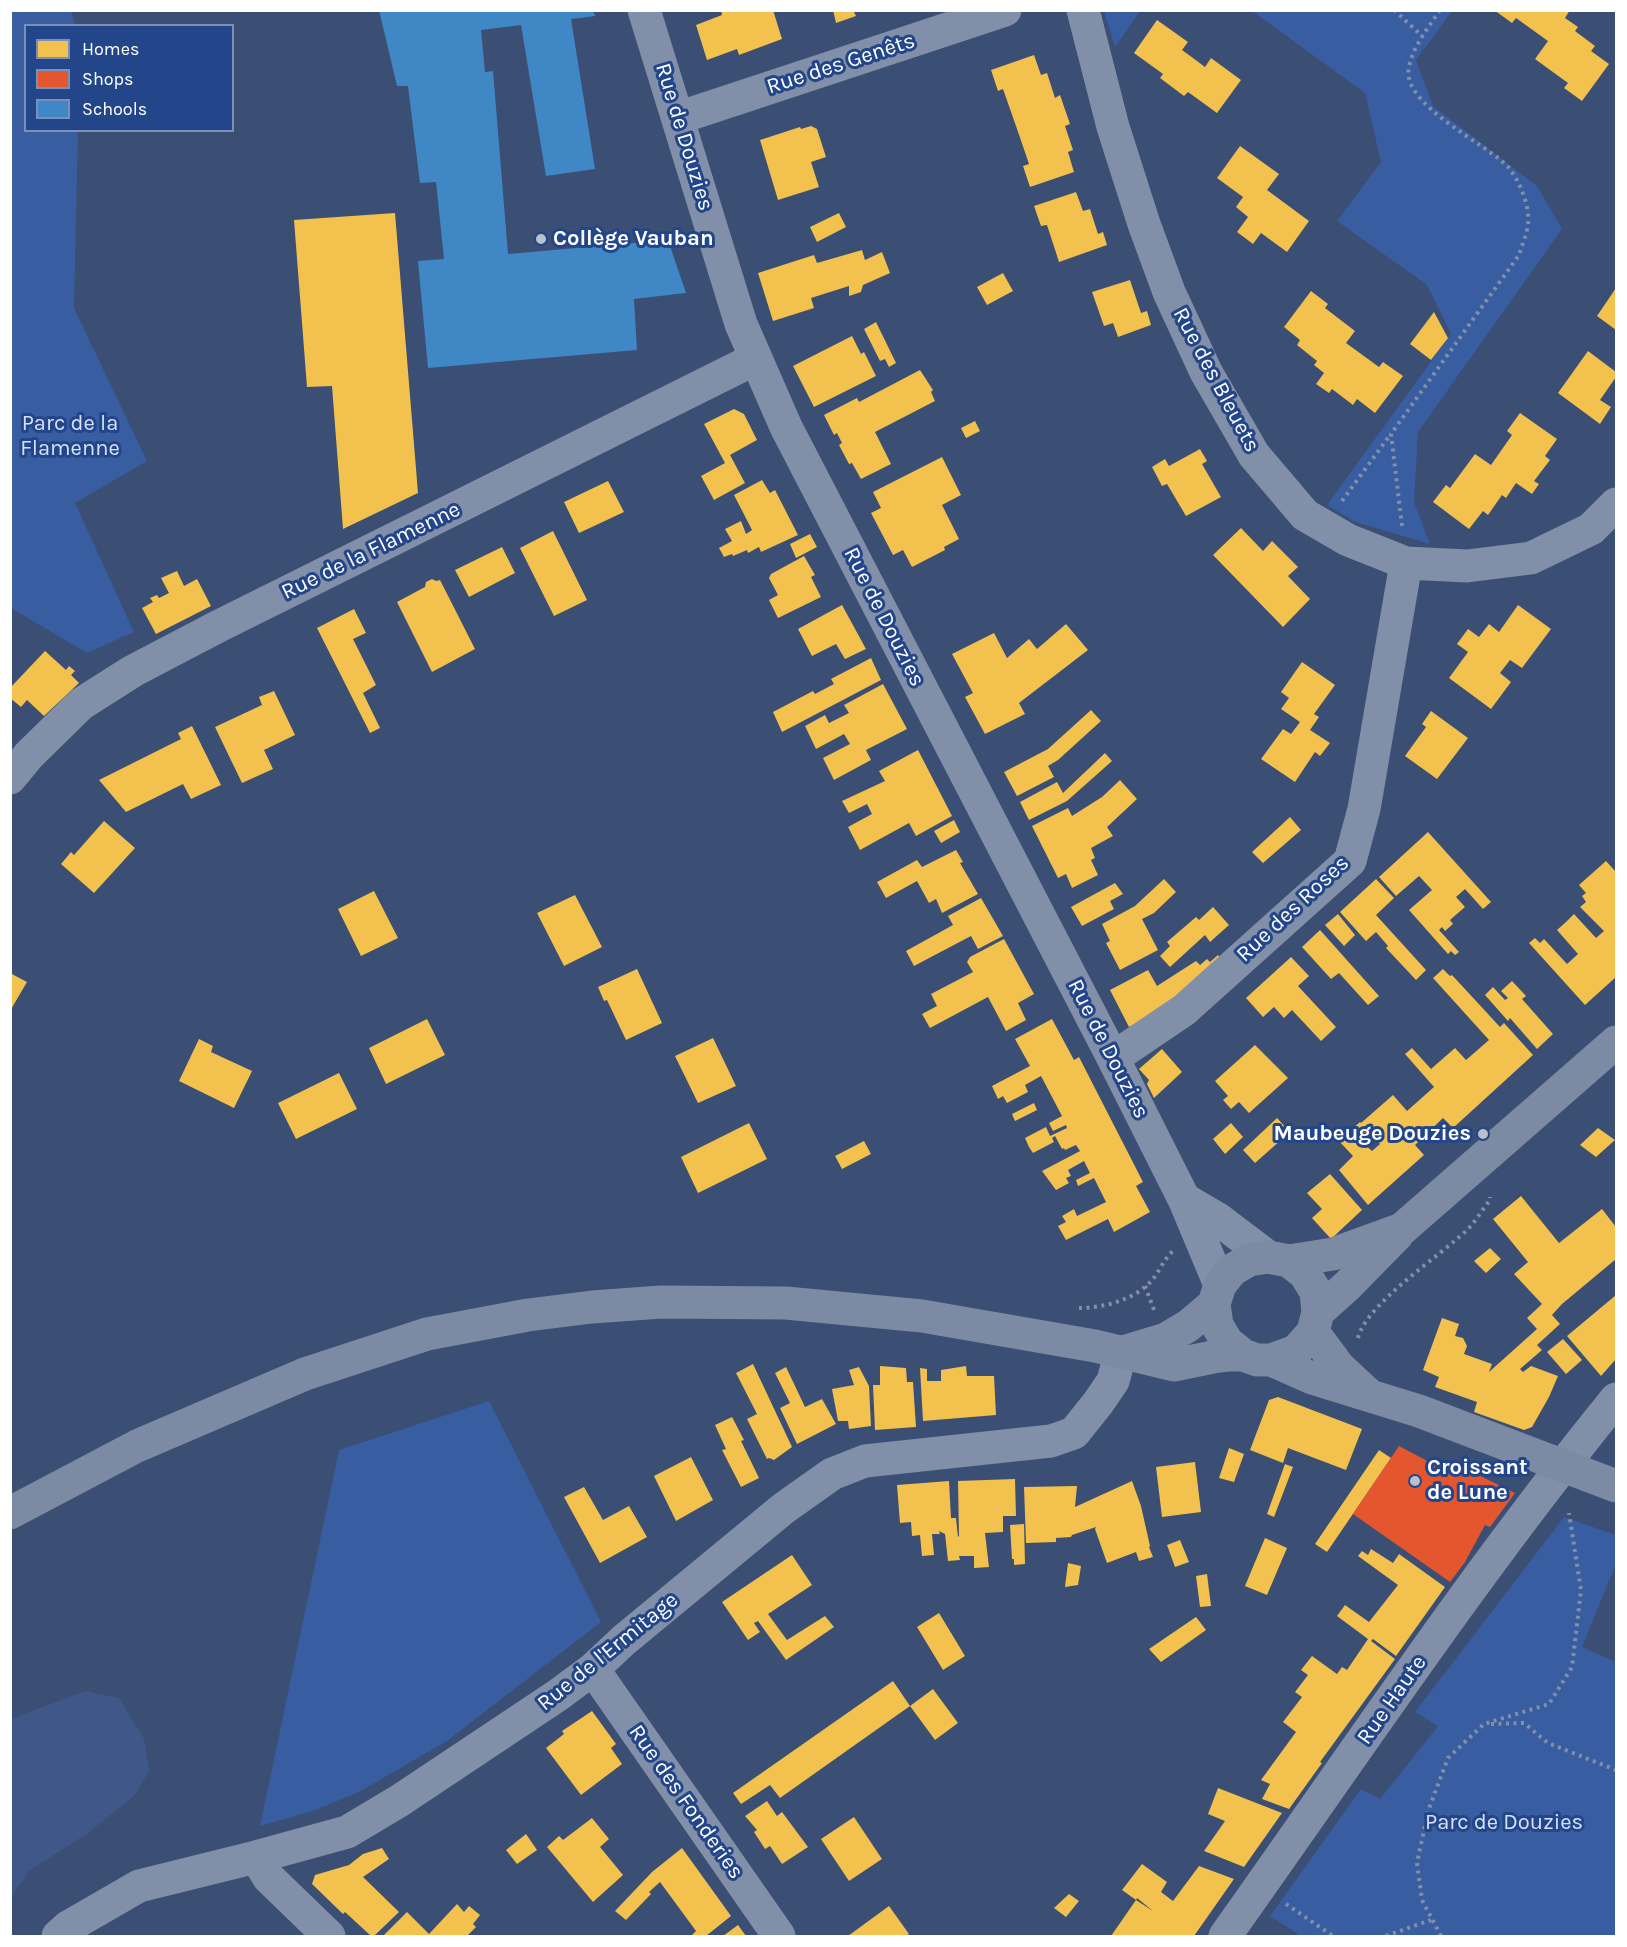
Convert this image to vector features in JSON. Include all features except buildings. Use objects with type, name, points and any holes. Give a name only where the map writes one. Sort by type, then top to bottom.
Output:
[{"type":"main road","points":[[10,1513],[137,1446],[305,1374],[428,1334],[528,1315],[661,1302],[786,1303],[922,1316],[1121,1352],[1174,1365],[1213,1356],[1257,1358],[1296,1351],[1316,1322],[1347,1286],[1402,1229],[1617,1042]]},
{"type":"main road","points":[[1121,1352],[1166,1339],[1188,1326],[1217,1295],[1232,1270],[1249,1260],[1333,1254],[1402,1229]]},
{"type":"main road","points":[[1278,1259],[1305,1274],[1316,1292],[1316,1322],[1339,1366],[1370,1396]]},
{"type":"main road","points":[[1217,1295],[1217,1325],[1227,1342],[1257,1358],[1419,1412],[1608,1483]]},
{"type":"street","name":"Rue de Douzies","points":[[644,10],[741,324],[755,360],[786,427],[1184,1199],[1200,1236],[1217,1295]]},
{"type":"street","name":"Rue des Genêts","points":[[678,118],[1005,10]]},
{"type":"street","name":"Rue des Bleuets","points":[[1083,10],[1113,127],[1144,224],[1169,292],[1206,372],[1254,455],[1305,515],[1348,540],[1406,563],[1467,566],[1531,558],[1591,529],[1617,504]]},
{"type":"street","name":"Rue de la Flamenne","points":[[10,778],[29,754],[81,704],[133,671],[755,360]]},
{"type":"street","name":"Rue des Roses","points":[[1113,1058],[1184,1010],[1350,861],[1364,809],[1406,563]]},
{"type":"street","points":[[1184,1199],[1278,1259]]},
{"type":"street","name":"Rue de l'Ermitage","points":[[58,1936],[139,1886],[347,1832],[409,1795],[593,1669],[624,1640],[784,1508],[832,1474],[865,1461],[1052,1441],[1074,1433],[1113,1381],[1121,1352]]},
{"type":"street","name":"Rue Haute","points":[[1225,1936],[1416,1665],[1562,1466],[1617,1399]]},
{"type":"street","name":"Rue des Fonderies","points":[[593,1669],[779,1936]]},
{"type":"street","points":[[256,1857],[269,1878],[329,1936]]},
{"type":"path","points":[[1394,10],[1423,36]]},
{"type":"path","points":[[1323,527],[1519,255],[1528,223],[1523,190],[1508,167],[1427,107],[1412,86],[1408,68],[1423,36],[1440,10]]},
{"type":"path","points":[[1391,434],[1406,563]]},
{"type":"path","points":[[1357,1346],[1361,1327],[1389,1296],[1468,1229],[1490,1200],[1490,1190],[1473,1169]]},
{"type":"path","points":[[1077,1308],[1097,1308],[1131,1295],[1152,1280],[1168,1255],[1179,1246],[1200,1236]]},
{"type":"path","points":[[1145,1286],[1157,1320]]},
{"type":"path","points":[[1441,1936],[1422,1900],[1417,1863],[1428,1811],[1448,1758],[1484,1724],[1550,1704],[1572,1666],[1581,1590],[1568,1513],[1608,1483]]},
{"type":"path","points":[[1484,1724],[1524,1723],[1548,1743],[1617,1770]]},
{"type":"path","points":[[1261,1886],[1333,1936]]},
{"type":"path","points":[[1386,1936],[1431,1920]]},
{"type":"green space","name":"Parc de la Flamenne","points":[[11,10],[71,11],[75,24],[24,24],[24,132],[78,132],[74,308],[147,461],[75,503],[134,632],[87,653],[11,608]]},
{"type":"green space","points":[[1104,11],[1140,11],[1115,47]]},
{"type":"green space","points":[[1252,11],[1452,11],[1416,60],[1433,106],[1537,186],[1562,229],[1418,432],[1414,502],[1430,544],[1355,522],[1327,505],[1451,334],[1427,285],[1337,221],[1381,162],[1365,93]]},
{"type":"green space","points":[[489,1401],[601,1622],[447,1741],[359,1792],[313,1811],[260,1826],[339,1450]]},
{"type":"green space","name":"Parc de Douzies","points":[[1564,1517],[1616,1535],[1616,1564],[1582,1647],[1616,1662],[1616,1936],[1301,1936],[1270,1916],[1361,1789],[1380,1799],[1438,1726],[1415,1712]]},
{"type":"shaded area","points":[[85,1691],[119,1698],[144,1739],[149,1771],[135,1795],[88,1833],[29,1871],[11,1896],[11,1719]]},
{"type":"place","name":"Collège Vauban","points":[[541,239]]},
{"type":"place","name":"Maubeuge Douzies","points":[[1483,1134]]},
{"type":"place","name":"Croissant de Lune","points":[[1415,1481]]}]
